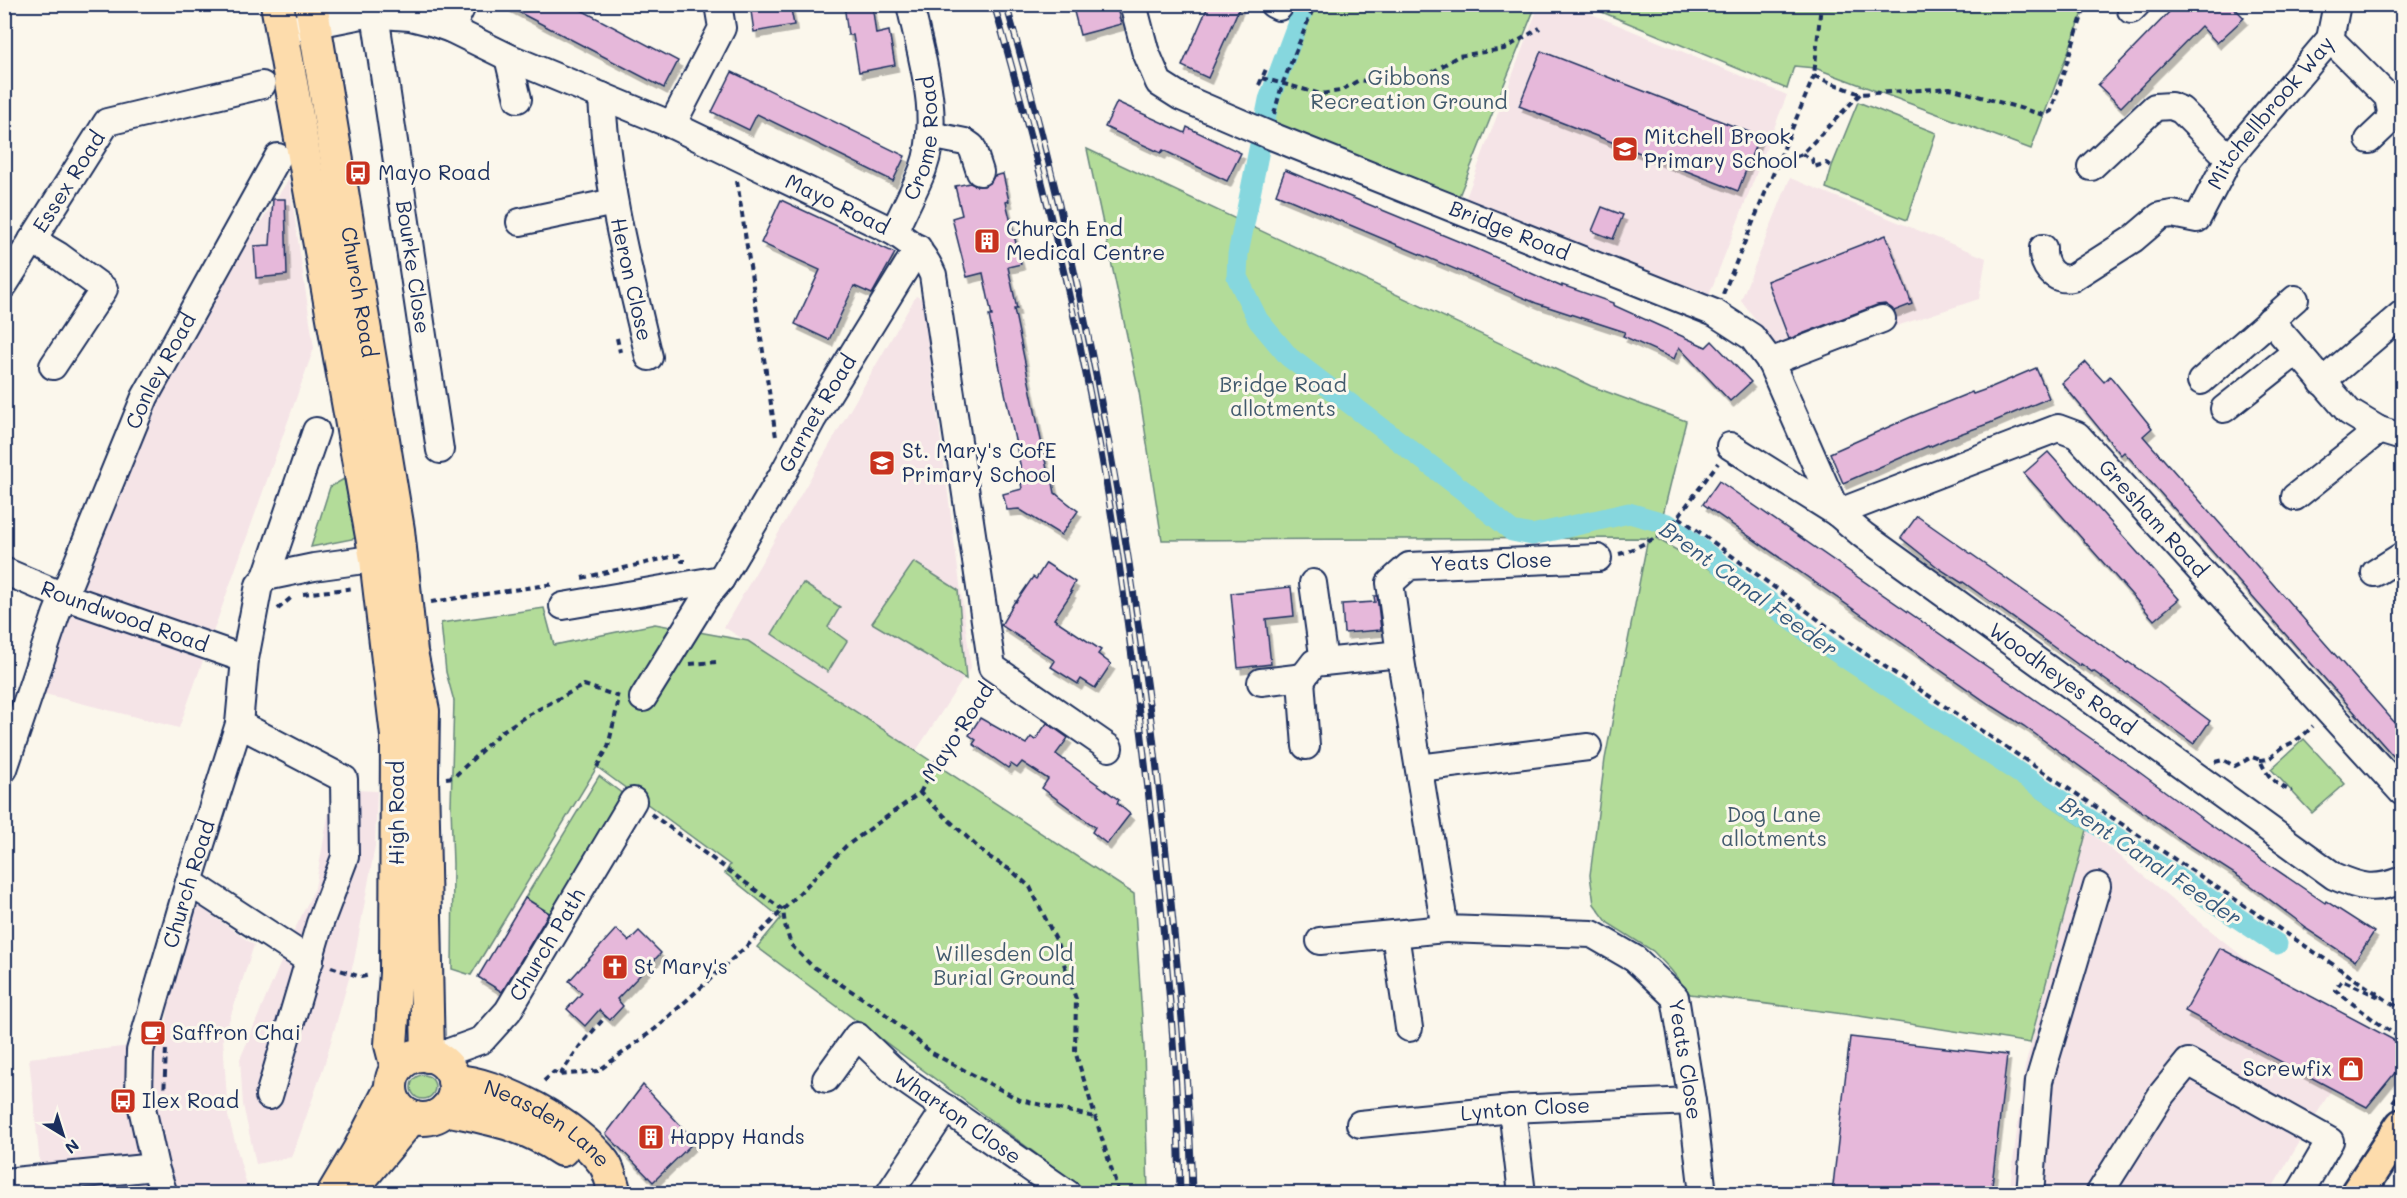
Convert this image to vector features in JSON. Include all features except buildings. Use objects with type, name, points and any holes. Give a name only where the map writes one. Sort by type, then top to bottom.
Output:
[{"type":"highway","points":[[2356,1194],[2403,1126]]},
{"type":"main road","name":"Church Road","points":[[313,14],[388,557]]},
{"type":"main road","name":"Church Road","points":[[279,18],[388,557]]},
{"type":"main road","name":"High Road","points":[[388,557],[411,652],[424,720],[422,777],[431,1057]]},
{"type":"main road","name":"High Road","points":[[388,557],[397,736],[396,973],[391,1045],[395,1102],[399,1109],[412,1117]]},
{"type":"main road","points":[[431,1057],[448,1067],[450,1095],[430,1118],[412,1117],[340,1192],[394,1078],[411,1058],[431,1057]]},
{"type":"main road","name":"Neasden Lane","points":[[450,1095],[470,1082],[525,1103],[570,1130],[605,1164],[615,1194]]},
{"type":"main road","name":"Neasden Lane","points":[[450,1095],[539,1135],[567,1154],[605,1194]]},
{"type":"street","points":[[451,29],[463,4]]},
{"type":"street","points":[[672,125],[722,28],[718,4]]},
{"type":"street","name":"Crome Road","points":[[894,232],[923,168],[930,135],[930,102],[910,4]]},
{"type":"street","name":"Bridge Road","points":[[1133,4],[1145,50],[1159,83],[1181,97],[1269,135],[1715,313],[1752,336],[1770,362],[1837,513]]},
{"type":"street","name":"Mitchellbrook Way","points":[[2043,248],[2042,258],[2047,269],[2060,278],[2066,279],[2072,278],[2133,239],[2160,216],[2172,214],[2196,227],[2229,158],[2330,39],[2331,8]]},
{"type":"street","name":"Mayo Road","points":[[279,18],[313,14],[353,16],[375,14],[410,17],[451,29],[508,57],[672,125],[894,232],[918,248],[926,258],[933,275],[992,667],[1109,748]]},
{"type":"street","name":"Bourke Close","points":[[375,14],[440,450]]},
{"type":"street","points":[[2330,39],[2388,97],[2391,112],[2388,122],[2369,140]]},
{"type":"street","points":[[508,57],[518,99]]},
{"type":"street","name":"Essex Road","points":[[4,285],[107,122],[262,85]]},
{"type":"street","name":"Heron Close","points":[[602,96],[604,136],[614,202],[649,357]]},
{"type":"street","points":[[2091,167],[2155,107],[2171,105],[2181,110],[2229,158]]},
{"type":"street","points":[[930,135],[965,142],[972,147],[980,172]]},
{"type":"street","name":"Conley Road","points":[[63,596],[144,397],[278,157]]},
{"type":"street","name":"Heron Close","points":[[519,222],[614,202]]},
{"type":"street","points":[[32,240],[59,256],[104,289],[53,366]]},
{"type":"street","name":"Garnet Road","points":[[632,697],[721,579],[812,420],[918,248]]},
{"type":"street","points":[[2201,381],[2295,299]]},
{"type":"street","points":[[2322,382],[2403,314]]},
{"type":"street","points":[[1770,362],[1882,319]]},
{"type":"street","points":[[2270,320],[2349,412],[2391,433],[2295,497]]},
{"type":"street","points":[[2224,409],[2296,352]]},
{"type":"street","name":"Gresham Road","points":[[1837,513],[2058,428],[2077,435],[2403,792]]},
{"type":"street","name":"Church Road","points":[[164,1194],[155,1167],[139,1094],[140,1051],[189,882],[239,724],[245,659],[259,585],[266,577],[316,431]]},
{"type":"street","name":"Woodheyes Road","points":[[1730,446],[1837,513],[1863,535],[2334,876],[2358,887],[2388,886],[2403,880]]},
{"type":"street","points":[[2376,573],[2403,556]]},
{"type":"street","points":[[266,577],[314,567],[388,557]]},
{"type":"street","name":"Yeats Close","points":[[1445,929],[1390,583],[1409,566],[1598,558]]},
{"type":"street","name":"Roundwood Road","points":[[4,571],[63,596],[245,659]]},
{"type":"street","points":[[559,595],[721,579]]},
{"type":"street","points":[[1313,583],[1314,670]]},
{"type":"street","points":[[4,769],[63,596]]},
{"type":"street","points":[[1261,682],[1400,654]]},
{"type":"street","points":[[1306,746],[1301,680],[1314,670]]},
{"type":"street","points":[[239,724],[344,779],[345,857],[320,923],[269,1096]]},
{"type":"street","points":[[1419,768],[1588,747]]},
{"type":"street","name":"Church Path","points":[[431,1057],[482,1040],[508,1011],[633,801]]},
{"type":"street","points":[[189,882],[310,961]]},
{"type":"street","points":[[2030,1194],[2039,1081],[2097,886]]},
{"type":"street","name":"Yeats Close","points":[[1320,941],[1445,929],[1592,934],[1635,959],[1675,997],[1692,1101],[1703,1194]]},
{"type":"street","points":[[1395,934],[1409,1028]]},
{"type":"street","name":"Wharton Close","points":[[826,1079],[857,1036],[899,1076],[1068,1194]]},
{"type":"street","points":[[2099,1194],[2162,1094],[2188,1062],[2330,1141],[2299,1194]]},
{"type":"street","name":"Lynton Close","points":[[1360,1124],[1512,1109],[1692,1101]]},
{"type":"street","points":[[889,1194],[946,1108]]},
{"type":"street","points":[[1512,1109],[1522,1194]]},
{"type":"street","points":[[4,1182],[155,1167]]},
{"type":"path","points":[[1269,135],[1282,85],[1315,4]]},
{"type":"path","points":[[1715,313],[1814,76],[1821,4]]},
{"type":"path","points":[[1814,76],[1860,94],[1950,88],[2044,115],[2051,111],[2086,4]]},
{"type":"path","points":[[1262,78],[1321,94],[1340,91],[1359,80],[1385,84],[1407,83],[1436,70],[1458,56],[1504,49],[1540,28]]},
{"type":"path","points":[[1259,85],[1267,67]]},
{"type":"path","points":[[1777,165],[1802,154],[1860,94]]},
{"type":"path","points":[[1802,154],[1812,159],[1814,166],[1826,164],[1832,166]]},
{"type":"path","points":[[735,171],[777,443]]},
{"type":"path","points":[[617,338],[620,352]]},
{"type":"path","points":[[1598,558],[1627,552],[1667,532],[1707,481],[1730,446]]},
{"type":"path","points":[[1678,517],[1863,652],[2391,1003]]},
{"type":"path","points":[[578,579],[679,555],[682,561],[692,560]]},
{"type":"path","points":[[276,611],[292,596],[356,588]]},
{"type":"path","points":[[428,602],[559,595]]},
{"type":"path","name":"Mayo Road","points":[[920,793],[935,764],[997,671]]},
{"type":"path","points":[[446,778],[454,777],[501,732],[584,685],[632,697]]},
{"type":"path","points":[[2198,776],[2209,763],[2223,760],[2235,766],[2252,757],[2268,760],[2286,746],[2293,744],[2330,712]]},
{"type":"path","points":[[2260,760],[2265,773],[2272,780],[2292,791]]},
{"type":"path","points":[[544,1081],[554,1072],[559,1075],[598,1071],[655,1029],[749,944],[846,846],[920,793],[986,855],[1030,887],[1056,940],[1076,999],[1075,1051],[1119,1194]]},
{"type":"path","points":[[633,801],[783,910],[791,945],[812,966],[878,1008],[932,1053],[1020,1100],[1095,1118]]},
{"type":"path","points":[[310,961],[360,977],[372,975]]},
{"type":"path","points":[[2403,1008],[2342,980],[2335,990],[2379,1024],[2403,1039]]},
{"type":"path","points":[[559,1075],[606,1016]]},
{"type":"path","points":[[164,1103],[166,1050],[169,1039]]},
{"type":"path","points":[[798,1194],[803,1187],[811,1194]]},
{"type":"shaded area","name":"Mitchell Brook Primary School","points":[[1539,5],[1570,5],[1787,95],[1706,303],[1464,203]]},
{"type":"shaded area","points":[[1790,178],[1986,258],[1979,299],[1787,362],[1741,300]]},
{"type":"shaded area","points":[[289,179],[314,348],[179,728],[45,694],[63,596],[175,352]]},
{"type":"shaded area","name":"St. Mary's CofE Primary School","points":[[916,296],[922,299],[971,667],[916,751],[724,627]]},
{"type":"shaded area","points":[[333,789],[377,791],[375,846],[354,961],[324,1066],[292,1157],[256,1164],[243,1105],[240,1059],[294,931],[315,888]]},
{"type":"shaded area","points":[[2087,830],[2356,1049],[2269,1193],[2009,1194],[2025,1067]]},
{"type":"shaded area","points":[[182,894],[254,945],[223,1039],[228,1116],[248,1190],[245,1194],[43,1193],[29,1058],[164,1042]]},
{"type":"green space","name":"Gibbons Recreation Ground","points":[[1298,5],[1536,5],[1457,201],[1260,124],[1264,93]]},
{"type":"green space","points":[[1585,5],[2086,5],[2031,149],[1815,68],[1794,66],[1787,89]]},
{"type":"green space","points":[[1858,102],[1936,133],[1907,220],[1826,188],[1832,166]]},
{"type":"green space","points":[[1087,149],[1591,386],[1686,421],[1657,539],[1731,581],[1798,633],[2087,830],[2030,1043],[1859,1016],[1690,994],[1653,951],[1608,923],[1594,904],[1590,875],[1605,759],[1648,538],[1162,540],[1139,392]]},
{"type":"green space","points":[[344,479],[357,538],[311,547],[330,487]]},
{"type":"green space","points":[[914,562],[958,590],[966,679],[872,623]]},
{"type":"green space","points":[[803,583],[840,607],[828,627],[847,641],[828,672],[772,634]]},
{"type":"green space","name":"Willesden Old Burial Ground","points":[[544,608],[554,645],[655,624],[748,641],[1134,894],[1144,1048],[1148,1193],[1089,1193],[757,947],[781,918],[725,873],[730,865],[597,767],[471,975],[452,969],[451,806],[454,701],[446,672],[441,623]]},
{"type":"green space","points":[[2304,739],[2345,784],[2312,813],[2271,769]]},
{"type":"green space","points":[[599,776],[628,798],[551,914],[525,898]]},
{"type":"green space","points":[[423,1075],[431,1079],[435,1087],[431,1095],[423,1099],[415,1095],[411,1087],[415,1079]]},
{"type":"waterway","name":"Brent Canal Feeder","points":[[1305,4],[1269,100],[1238,254],[1237,277],[1258,320],[1289,357],[1464,491],[1512,531],[1532,535],[1629,513],[1668,524],[1814,637],[2277,944]]},
{"type":"railway","points":[[994,4],[1059,251],[1086,375],[1116,541],[1138,703],[1162,917],[1174,1055],[1180,1194]]},
{"type":"railway","points":[[1006,4],[1061,211],[1105,420],[1123,525],[1139,631],[1165,843],[1185,1062],[1192,1194]]},
{"type":"place","name":"Mitchell Brook Primary School","points":[[1625,149]]},
{"type":"place","name":"Mayo Road","points":[[358,173]]},
{"type":"place","name":"Church End Medical Centre","points":[[987,241]]},
{"type":"place","name":"St. Mary's CofE Primary School","points":[[882,463]]},
{"type":"place","name":"St Mary's","points":[[615,967]]},
{"type":"place","name":"Saffron Chai","points":[[153,1033]]},
{"type":"place","name":"Screwfix","points":[[2351,1069]]},
{"type":"place","name":"Ilex Road","points":[[123,1101]]},
{"type":"place","name":"Happy Hands","points":[[651,1137]]},
{"type":"park label","name":"Bridge Road allotments","points":[[1283,397]]},
{"type":"park label","name":"Dog Lane allotments","points":[[1774,827]]}]
